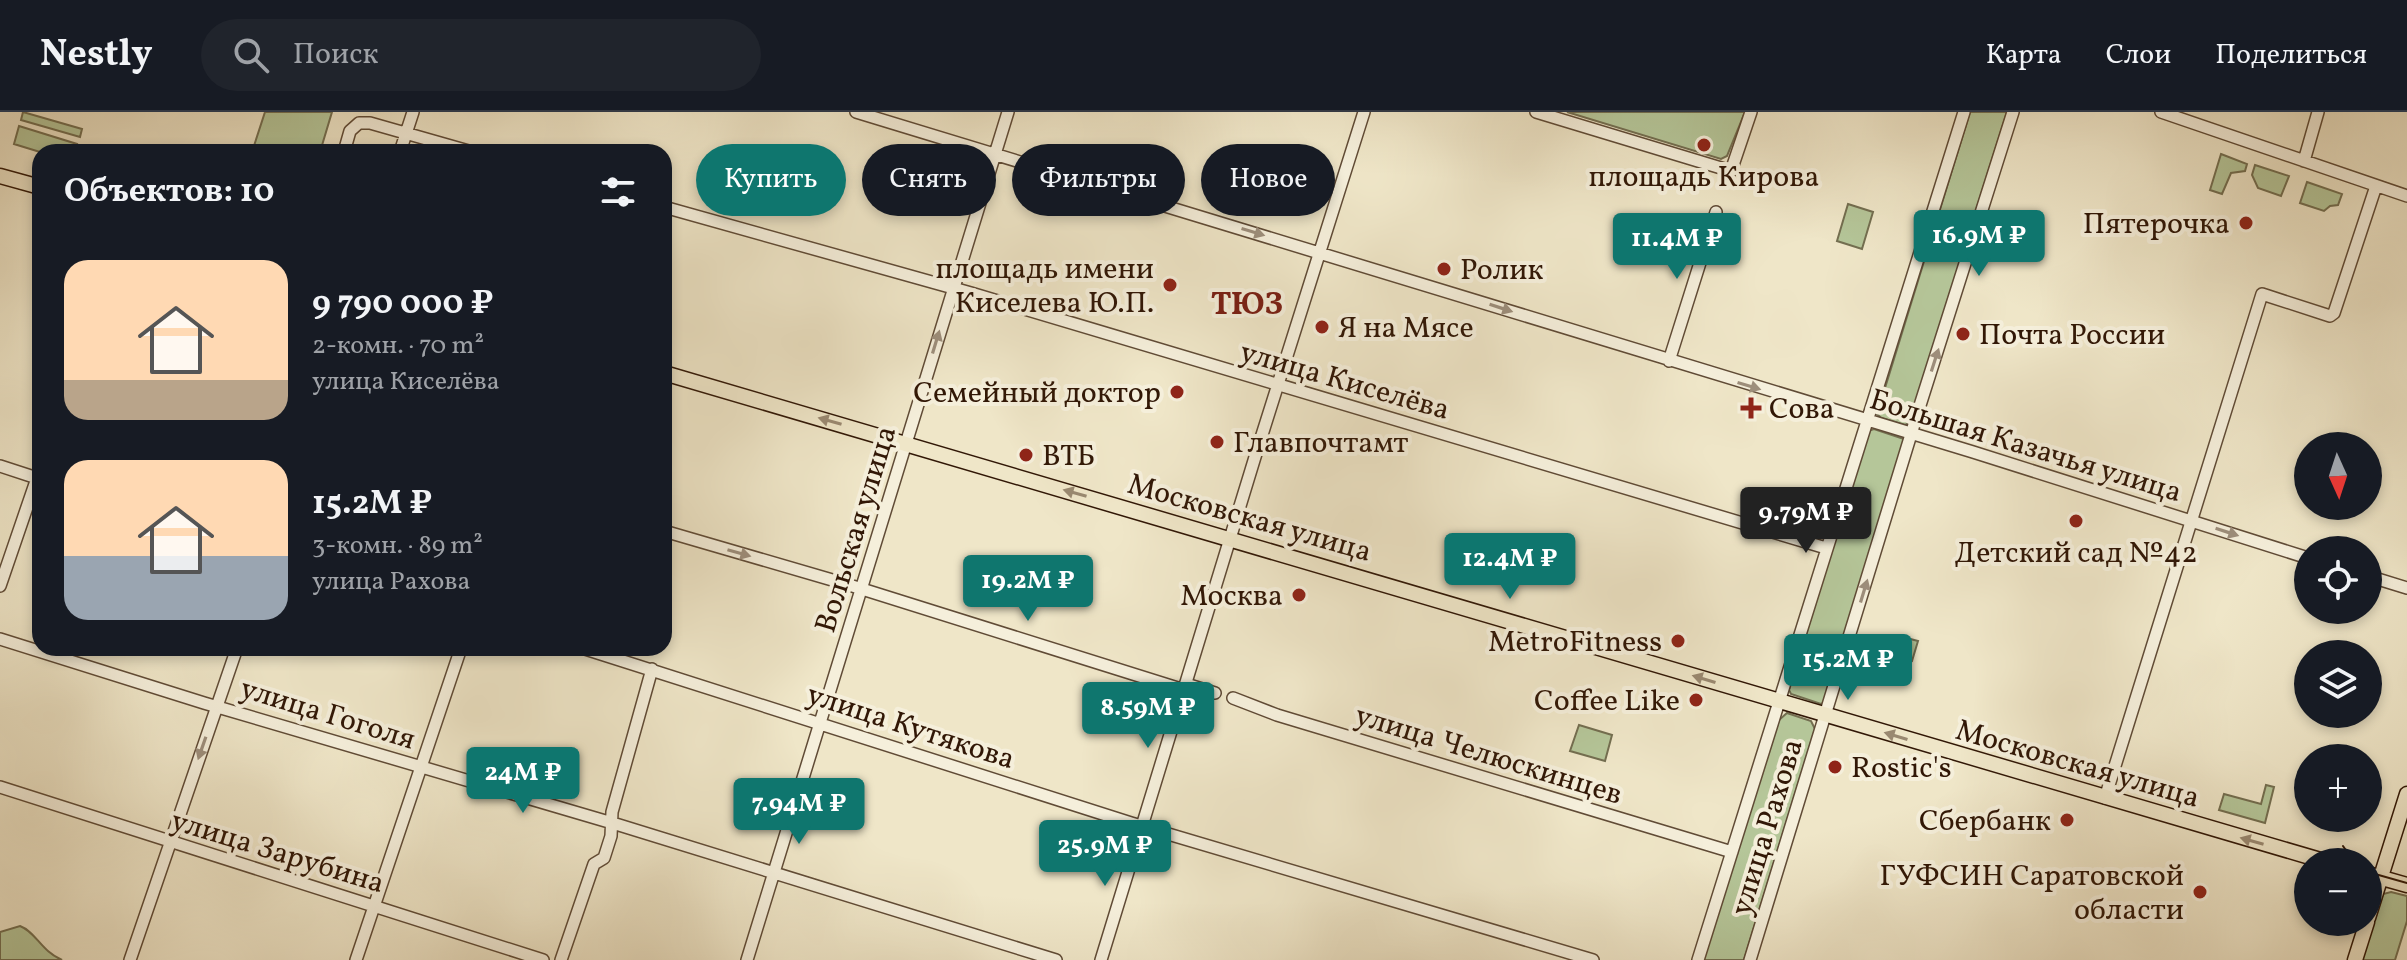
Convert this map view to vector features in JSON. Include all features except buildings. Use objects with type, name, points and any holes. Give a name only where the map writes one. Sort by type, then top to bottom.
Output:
[{"type":"main road","points":[[0,176],[32,185]]},
{"type":"main road","name":"Московская улица","points":[[672,375],[2294,852]]},
{"type":"main road","points":[[2382,856],[2407,794]]},
{"type":"main road","points":[[2382,878],[2407,885]]},
{"type":"main road","points":[[2355,960],[2362,936]]},
{"type":"street","points":[[403,144],[413,112]]},
{"type":"street","name":"Большая Казачья улица","points":[[856,112],[959,144]]},
{"type":"street","name":"Вольская улица","points":[[996,152],[1008,112]]},
{"type":"street","points":[[1101,960],[1364,112]]},
{"type":"street","points":[[1536,112],[1731,171],[1751,112]]},
{"type":"street","points":[[1868,421],[1964,112]]},
{"type":"street","name":"улица Рахова","points":[[1750,960],[2013,112]]},
{"type":"street","points":[[2161,112],[2407,196]]},
{"type":"street","points":[[2304,161],[2318,112]]},
{"type":"street","points":[[346,144],[350,131],[359,123],[370,123],[444,144]]},
{"type":"street","name":"Большая Казачья улица","points":[[996,155],[1320,252],[2294,554]]},
{"type":"street","points":[[2105,798],[2262,294],[2330,316],[2334,313],[2376,186]]},
{"type":"street","name":"улица Киселёва","points":[[672,209],[1826,548]]},
{"type":"street","points":[[1669,361],[1716,212]]},
{"type":"street","name":"Вольская улица","points":[[747,960],[975,216]]},
{"type":"street","name":"улица Рахова","points":[[1698,960],[1868,421]]},
{"type":"street","points":[[0,466],[32,476]]},
{"type":"street","points":[[0,586],[32,495]]},
{"type":"street","points":[[672,533],[1185,687],[1215,693]]},
{"type":"street","points":[[2382,580],[2407,588]]},
{"type":"street","name":"улица Гоголя","points":[[0,639],[32,649]]},
{"type":"street","name":"улица Гоголя","points":[[55,656],[610,822],[1056,960]]},
{"type":"street","points":[[130,960],[234,656]]},
{"type":"street","points":[[356,960],[458,656]]},
{"type":"street","name":"улица Кутякова","points":[[609,656],[1142,826],[1593,960]]},
{"type":"street","points":[[561,960],[594,864],[604,858],[611,836],[610,822],[652,669]]},
{"type":"street","name":"улица Челюскинцев","points":[[1233,698],[1293,720],[1732,852]]},
{"type":"street","name":"улица Зарубина","points":[[0,787],[543,960]]},
{"type":"green space","points":[[23,112],[82,129],[80,137],[21,120]]},
{"type":"green space","points":[[265,112],[332,112],[322,144],[255,144]]},
{"type":"green space","name":"площадь Кирова","points":[[1567,112],[1745,112],[1727,156],[1721,159]]},
{"type":"green space","points":[[1970,112],[2007,112],[1909,423],[1905,425],[1877,414]]},
{"type":"green space","points":[[19,126],[77,144],[32,144],[32,150],[14,144]]},
{"type":"green space","points":[[2221,154],[2247,164],[2245,171],[2231,173],[2222,194],[2210,190]]},
{"type":"green space","points":[[2255,165],[2289,176],[2281,196],[2258,188],[2252,175]]},
{"type":"green space","points":[[2307,182],[2342,194],[2338,205],[2324,211],[2300,203]]},
{"type":"green space","points":[[1848,204],[1873,212],[1862,249],[1837,241]]},
{"type":"green space","points":[[1874,429],[1904,439],[1824,703],[1821,704],[1791,694],[1789,690],[1868,431]]},
{"type":"green space","points":[[1899,636],[1918,641],[1912,661],[1893,655]]},
{"type":"green space","points":[[1787,713],[1811,721],[1815,729],[1744,960],[1703,960],[1779,720]]},
{"type":"green space","points":[[1579,725],[1612,735],[1605,761],[1570,751]]},
{"type":"green space","points":[[2266,785],[2274,787],[2265,823],[2219,810],[2224,794],[2261,804]]},
{"type":"green space","points":[[2391,892],[2407,896],[2407,921],[2395,960],[2362,960],[2370,936],[2382,936],[2383,894]]},
{"type":"green space","points":[[20,926],[62,960],[0,960],[0,932]]},
{"type":"tram line","points":[[2382,876],[2407,883]]},
{"type":"place","name":"площадь Кирова","points":[[1704,145]]},
{"type":"place","name":"Пятерочка","points":[[2246,223]]},
{"type":"place","name":"Ролик","points":[[1444,269]]},
{"type":"place","name":"площадь имени Киселева Ю.П.","points":[[1170,285]]},
{"type":"place","name":"Я на Мясе","points":[[1322,327]]},
{"type":"place","name":"Почта России","points":[[1963,334]]},
{"type":"place","name":"Семейный доктор","points":[[1177,392]]},
{"type":"place","name":"Сова","points":[[1751,408]]},
{"type":"place","name":"Главпочтамт","points":[[1217,442]]},
{"type":"place","name":"ВТБ","points":[[1026,455]]},
{"type":"place","name":"Детский сад №42","points":[[2076,521]]},
{"type":"place","name":"Москва","points":[[1299,595]]},
{"type":"place","name":"MetroFitness","points":[[1678,641]]},
{"type":"place","name":"Coffee Like","points":[[1696,700]]},
{"type":"place","name":"Rostic's","points":[[1835,767]]},
{"type":"place","name":"Сбербанк","points":[[2067,820]]},
{"type":"place","name":"ГУФСИН Саратовской области","points":[[2200,892]]},
{"type":"district","name":"ТЮЗ","points":[[1247,303]]}]
